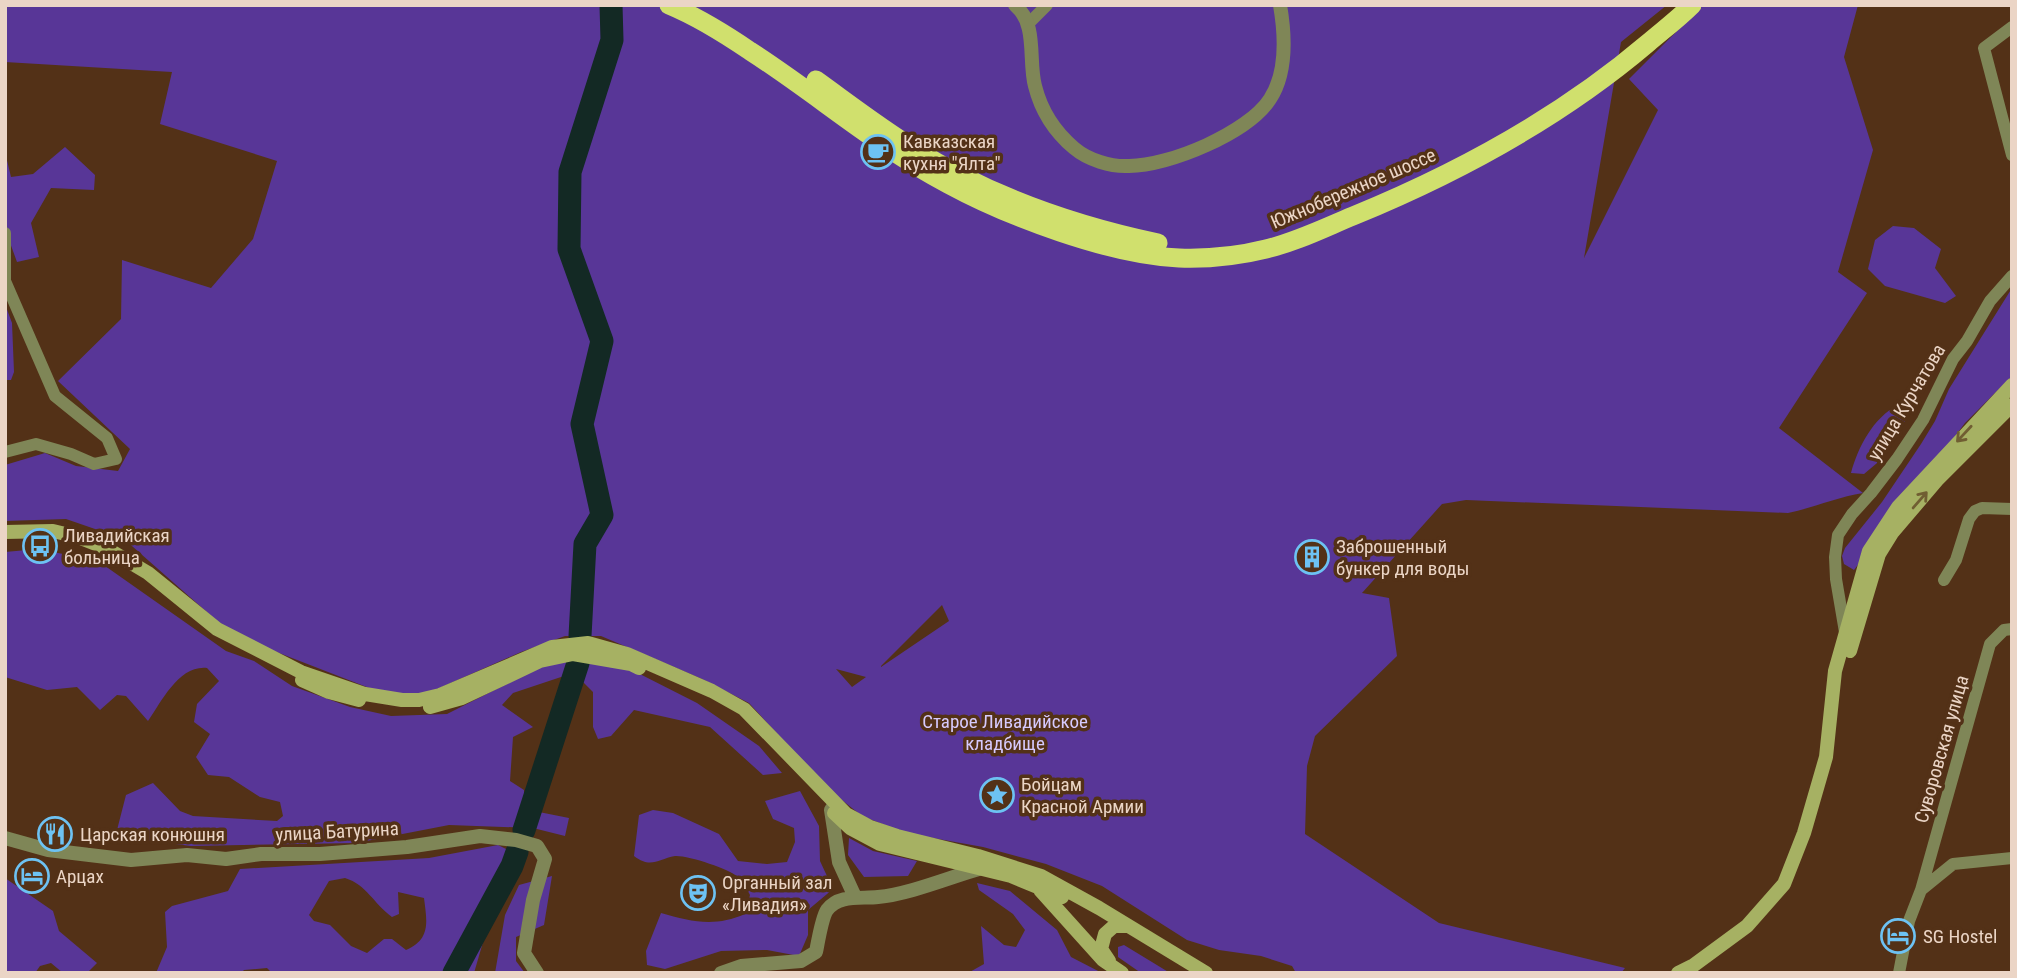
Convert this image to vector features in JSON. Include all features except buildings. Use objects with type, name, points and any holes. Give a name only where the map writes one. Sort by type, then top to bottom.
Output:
[{"type":"highway","name":"Южнобережное шоссе","points":[[669,5],[718,29],[784,72],[871,137],[951,186],[1038,224],[1084,240],[1180,258],[1228,256],[1265,250],[1299,239],[1430,182],[1569,104],[1615,71],[1683,6]]},
{"type":"highway","name":"Южнобережное шоссе","points":[[699,5],[792,62],[913,148],[958,174],[1047,212],[1089,226],[1160,244],[1202,248],[1242,242],[1308,225],[1424,172],[1561,96],[1608,64],[1683,6]]},
{"type":"main road","points":[[1697,973],[1750,934],[1788,890],[1812,838],[1834,762],[1849,636],[1868,551],[1882,528],[1929,470],[2012,385]]},
{"type":"main road","points":[[1678,973],[1694,965],[1747,926],[1784,884],[1804,832],[1826,757],[1835,671],[1860,616],[1879,554],[1892,533],[1938,479],[2012,405]]},
{"type":"main road","points":[[5,532],[53,531],[106,548],[148,573],[217,629],[301,671],[365,694],[402,700],[419,700],[440,695],[552,647],[588,643],[627,654],[712,691],[744,709],[850,828],[880,844],[1039,881],[1053,892],[1124,928],[1194,973]]},
{"type":"main road","points":[[5,538],[41,537],[90,547],[130,568],[211,633],[329,692],[379,705],[420,709],[430,707],[462,698],[540,661],[573,654],[631,664],[730,708],[766,738],[833,807],[870,827],[1006,865],[1206,973]]},
{"type":"main road","points":[[982,868],[1006,865]]},
{"type":"main road","points":[[1039,881],[1103,960],[1119,971]]},
{"type":"main road","points":[[1053,892],[1103,960]]},
{"type":"main road","points":[[1119,971],[1107,949],[1111,938],[1124,928]]},
{"type":"street","points":[[1015,5],[1028,24],[1034,84],[1048,117],[1063,139],[1077,151],[1113,165],[1130,166],[1150,164],[1207,145],[1237,130],[1258,114],[1272,96],[1280,68],[1285,33],[1280,5]]},
{"type":"street","points":[[1028,24],[1047,5]]},
{"type":"street","points":[[2012,27],[1984,48],[2012,155]]},
{"type":"street","points":[[5,233],[5,281],[55,396],[107,438],[116,459],[94,464],[36,444],[5,452]]},
{"type":"street","name":"улица Курчатова","points":[[1849,636],[1836,579],[1838,535],[1923,420],[1953,359],[1967,341],[1990,301],[2012,276]]},
{"type":"street","points":[[1944,580],[1956,560],[1969,519],[1975,511],[1982,508],[2012,509]]},
{"type":"street","name":"Суворовская улица","points":[[1899,973],[1909,922],[1921,890],[1990,645],[2004,630],[2012,629]]},
{"type":"street","points":[[833,807],[839,862],[855,897]]},
{"type":"street","name":"улица Батурина","points":[[5,838],[48,850],[131,860],[187,855],[226,859],[261,854],[320,854],[407,847],[480,836],[516,840],[537,846],[545,859],[533,900],[524,953],[537,973]]},
{"type":"street","points":[[1921,890],[1953,864],[2012,858]]},
{"type":"street","points":[[721,973],[740,966],[801,961],[816,951],[827,911],[839,901],[891,894],[982,868]]},
{"type":"green space","name":"Старое Ливадийское кладбище","points":[[5,5],[1667,5],[1621,42],[1584,258],[1658,110],[1629,79],[1703,5],[1858,5],[1844,57],[1873,150],[1838,272],[1867,293],[1779,428],[1863,493],[1788,513],[1466,500],[1442,504],[1362,593],[1389,598],[1397,656],[1315,736],[1307,766],[1305,834],[1439,923],[1625,968],[1621,973],[1296,973],[1292,966],[1261,956],[1219,950],[1187,940],[1102,886],[1046,864],[983,847],[905,833],[862,816],[828,789],[749,703],[702,679],[601,636],[565,636],[521,652],[426,694],[395,695],[377,691],[233,635],[124,539],[66,519],[5,521],[5,465],[45,453],[76,466],[118,471],[130,449],[58,381],[121,319],[122,260],[211,288],[253,239],[277,161],[160,124],[172,72],[5,62]],"holes":[[[942,605],[949,621],[881,667],[881,666]],[[836,669],[866,677],[852,687]]]},
{"type":"green space","points":[[65,147],[95,175],[94,190],[51,188],[31,223],[39,257],[17,262],[5,229],[5,152],[11,177],[33,174]]},
{"type":"green space","points":[[1893,226],[1914,228],[1941,249],[1935,268],[1956,296],[1945,303],[1885,286],[1868,269],[1875,240]]},
{"type":"green space","points":[[2012,288],[2012,376],[1965,423],[1854,570],[1844,564],[1842,556],[1845,548],[1882,502],[1921,444],[1949,389]]},
{"type":"green space","points":[[5,304],[12,323],[14,372],[11,380],[5,380]]},
{"type":"green space","points":[[1898,405],[1910,410],[1909,414],[1883,458],[1864,474],[1851,473],[1858,453],[1874,425]]},
{"type":"green space","points":[[38,549],[98,561],[226,651],[254,661],[292,686],[350,707],[391,716],[447,714],[550,662],[590,656],[628,668],[697,703],[759,746],[782,773],[763,775],[710,727],[634,710],[611,736],[598,739],[593,727],[593,692],[580,679],[561,677],[513,693],[502,705],[533,727],[513,737],[510,781],[524,790],[524,809],[569,818],[565,836],[533,828],[449,825],[356,843],[191,846],[128,838],[117,830],[126,795],[153,783],[180,811],[193,816],[277,821],[283,816],[280,802],[260,797],[229,777],[208,775],[196,757],[210,734],[194,722],[197,704],[219,681],[207,668],[188,672],[180,678],[148,721],[126,696],[117,695],[100,710],[77,687],[47,690],[5,677],[5,552]]},
{"type":"green space","points":[[800,791],[819,826],[820,861],[833,889],[808,910],[808,935],[799,956],[767,950],[721,951],[665,969],[647,965],[646,951],[661,913],[693,921],[724,921],[745,914],[750,895],[738,877],[708,863],[675,856],[650,863],[634,856],[639,815],[653,810],[673,813],[719,834],[738,861],[767,864],[787,862],[795,842],[794,828],[773,819],[765,801]]},
{"type":"green space","points":[[849,838],[873,851],[917,861],[908,876],[864,877],[848,855]]},
{"type":"green space","points":[[498,845],[506,849],[506,863],[474,973],[272,973],[267,968],[244,970],[241,973],[156,973],[167,947],[165,912],[172,906],[228,891],[240,869],[429,858]],"holes":[[[345,878],[353,881],[392,917],[399,914],[398,892],[424,898],[426,929],[420,941],[406,950],[392,939],[384,939],[367,953],[351,946],[330,925],[314,921],[309,915],[329,881]]]},
{"type":"green space","points":[[552,876],[544,925],[516,937],[516,961],[525,973],[495,973],[505,915],[519,885]]},
{"type":"green space","points":[[5,878],[53,911],[59,931],[97,963],[87,973],[63,973],[51,963],[40,966],[35,973],[5,973]]},
{"type":"green space","points":[[977,883],[1010,891],[1057,930],[1071,957],[1102,973],[968,973],[984,964],[981,926],[1004,945],[1016,947],[1025,930],[1013,914],[979,890]]},
{"type":"green space","points":[[1124,945],[1170,973],[1141,973],[1118,957],[1118,947]]},
{"type":"waterway","points":[[580,636],[585,544],[602,515],[582,424],[602,341],[569,249],[570,172],[612,40],[611,5]]},
{"type":"waterway","points":[[524,830],[578,663]]},
{"type":"waterway","points":[[454,973],[517,852]]},
{"type":"place","name":"Кавказская кухня \"Ялта\"","points":[[878,152]]},
{"type":"place","name":"Ливадийская больница","points":[[40,546]]},
{"type":"place","name":"Заброшенный бункер для воды","points":[[1312,557]]},
{"type":"place","name":"Бойцам Красной Армии","points":[[997,795]]},
{"type":"place","name":"Царская конюшня","points":[[55,834]]},
{"type":"place","name":"Арцах","points":[[32,876]]},
{"type":"place","name":"Органный зал «Ливадия»","points":[[698,893]]},
{"type":"place","name":"SG Hostel","points":[[1898,936]]}]
